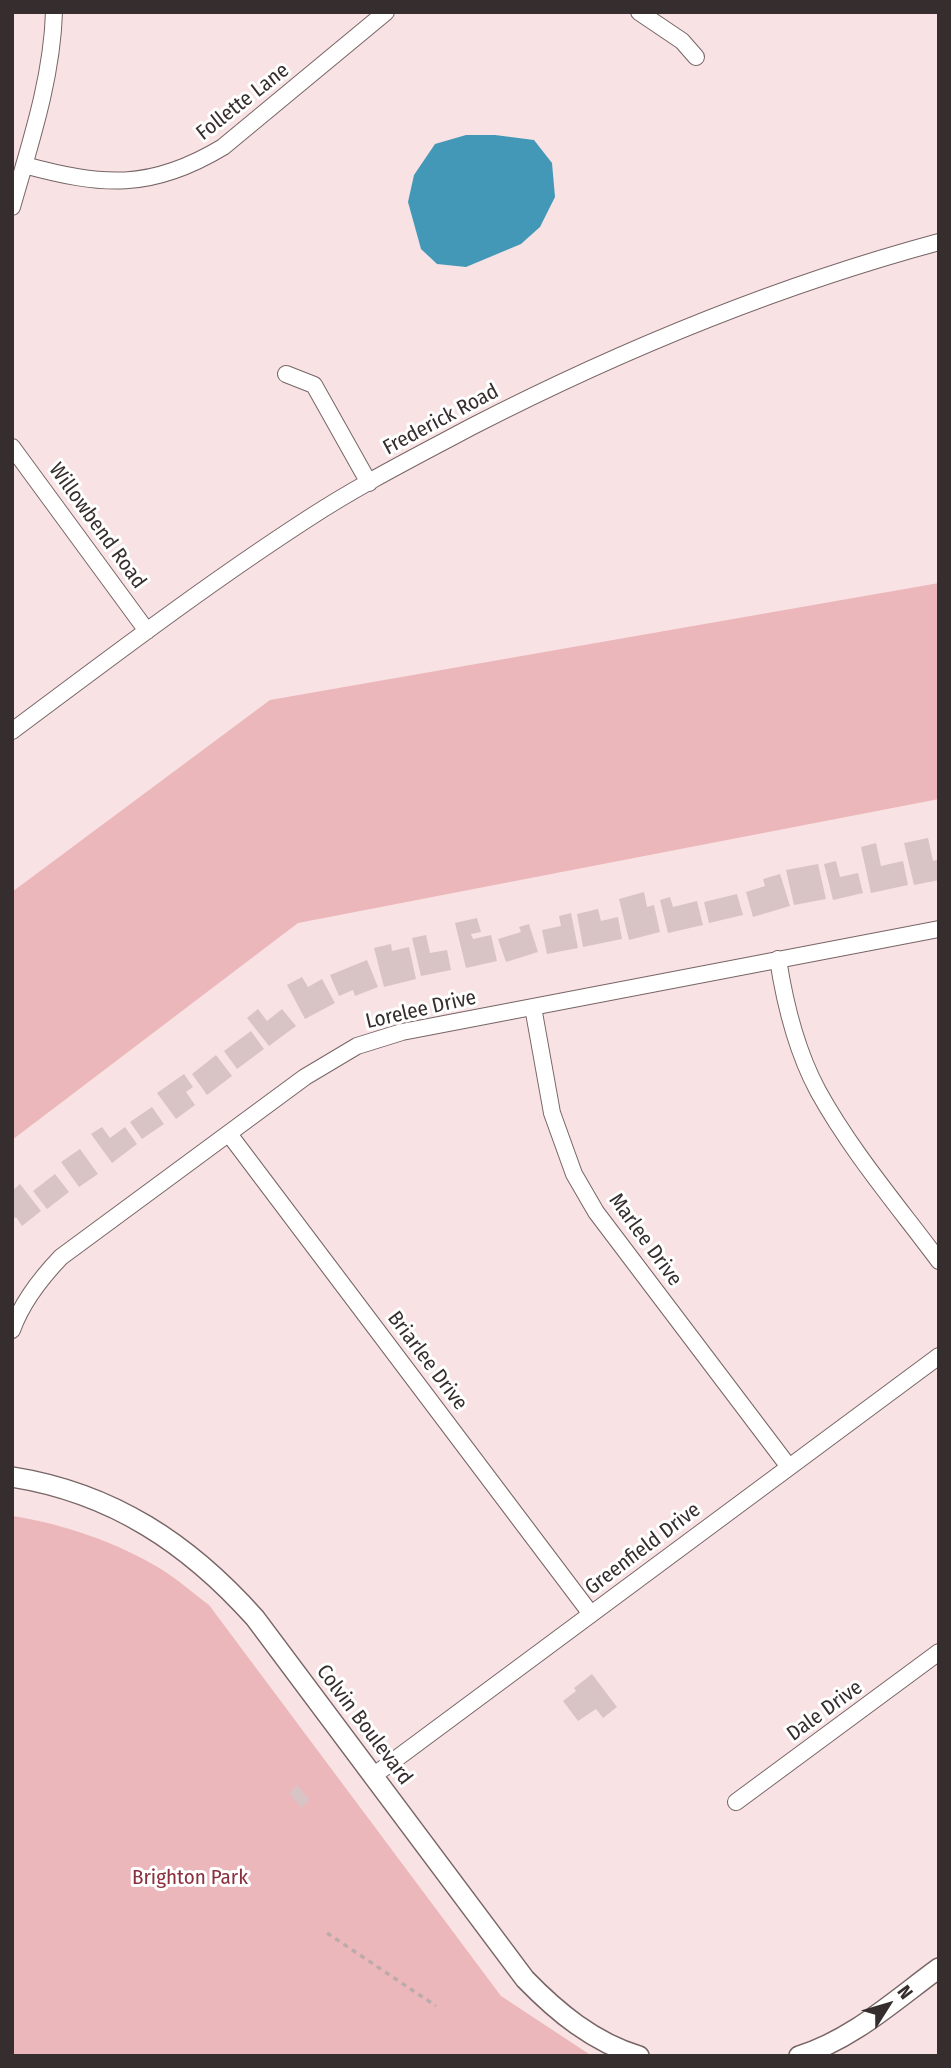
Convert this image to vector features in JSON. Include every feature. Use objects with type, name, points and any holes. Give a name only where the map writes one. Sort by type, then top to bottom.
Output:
[{"type":"street","points":[[12,207],[43,95],[54,12]]},
{"type":"street","name":"Follette Lane","points":[[24,165],[100,182],[126,182],[177,171],[201,161],[223,147],[386,12]]},
{"type":"street","points":[[639,12],[682,41],[696,57]]},
{"type":"street","name":"Frederick Road","points":[[12,731],[147,631],[311,517],[524,400],[649,342],[773,293],[939,242]]},
{"type":"street","points":[[286,374],[314,385],[369,483]]},
{"type":"street","name":"Willowbend Road","points":[[12,447],[147,631]]},
{"type":"street","name":"Lorelee Drive","points":[[12,1330],[28,1298],[43,1276],[61,1257],[305,1077],[357,1046],[402,1032],[939,929]]},
{"type":"street","points":[[778,959],[790,1020],[817,1089],[836,1121],[939,1261]]},
{"type":"street","name":"Marlee Drive","points":[[533,1007],[552,1113],[574,1174],[596,1212],[789,1467]]},
{"type":"street","name":"Briarlee Drive","points":[[229,1134],[591,1614]]},
{"type":"street","name":"Greenfield Drive","points":[[373,1776],[939,1356]]},
{"type":"street","name":"Colvin Boulevard","points":[[12,1477],[65,1489],[100,1502],[158,1532],[201,1563],[255,1618],[525,1979],[549,2004],[576,2025],[639,2056]]},
{"type":"street","name":"Dale Drive","points":[[736,1802],[939,1652]]},
{"type":"street","points":[[799,2056],[858,2028],[939,1968]]},
{"type":"path","points":[[327,1933],[436,2006]]},
{"type":"green space","points":[[939,583],[939,799],[298,923],[12,1140],[12,892],[270,700]]},
{"type":"green space","name":"Brighton Park","points":[[12,1516],[70,1529],[126,1550],[167,1573],[209,1605],[501,1996],[592,2056],[12,2056]]},
{"type":"water","points":[[466,135],[495,135],[534,140],[552,163],[555,197],[540,227],[521,244],[466,267],[437,264],[421,249],[408,202],[414,175],[435,144]]},
{"type":"building","points":[[928,838],[933,861],[939,859],[939,880],[914,885],[904,843]]},
{"type":"building","points":[[876,843],[881,866],[903,861],[908,885],[871,893],[861,847]]},
{"type":"building","points":[[836,861],[840,877],[858,873],[863,893],[833,900],[824,864]]},
{"type":"building","points":[[818,864],[826,899],[794,905],[786,870]]},
{"type":"building","points":[[780,874],[790,906],[753,917],[746,892],[765,886],[763,879]]},
{"type":"building","points":[[644,892],[647,907],[654,905],[660,932],[629,940],[619,899]]},
{"type":"building","points":[[737,894],[743,915],[709,923],[704,902]]},
{"type":"building","points":[[670,897],[673,907],[697,901],[703,925],[668,933],[660,900]]},
{"type":"building","points":[[598,909],[601,921],[618,917],[622,939],[583,947],[577,914]]},
{"type":"building","points":[[571,913],[578,948],[547,954],[542,930],[561,926],[559,916]]},
{"type":"building","points":[[477,918],[481,932],[471,934],[473,939],[491,935],[497,961],[466,968],[455,923]]},
{"type":"building","points":[[529,924],[538,952],[506,962],[498,939],[521,932],[519,927]]},
{"type":"building","points":[[426,935],[430,953],[447,950],[451,970],[421,976],[412,938]]},
{"type":"building","points":[[391,944],[392,951],[409,947],[416,979],[384,987],[374,948]]},
{"type":"building","points":[[367,960],[378,987],[355,996],[353,990],[339,996],[330,975]]},
{"type":"building","points":[[302,977],[308,987],[322,979],[335,1003],[305,1019],[287,985]]},
{"type":"building","points":[[258,1009],[267,1021],[282,1009],[296,1026],[269,1046],[247,1018]]},
{"type":"building","points":[[251,1031],[264,1049],[237,1069],[224,1051]]},
{"type":"building","points":[[216,1055],[232,1076],[207,1095],[192,1074]]},
{"type":"building","points":[[184,1074],[193,1087],[186,1092],[195,1105],[176,1119],[157,1093]]},
{"type":"building","points":[[152,1107],[164,1124],[142,1139],[130,1122]]},
{"type":"building","points":[[102,1127],[110,1138],[125,1127],[137,1144],[112,1163],[91,1134]]},
{"type":"building","points":[[80,1149],[98,1174],[79,1187],[61,1162]]},
{"type":"building","points":[[55,1174],[69,1192],[47,1209],[33,1191]]},
{"type":"building","points":[[20,1184],[41,1211],[22,1226],[16,1217],[12,1220],[12,1191]]},
{"type":"building","points":[[592,1674],[617,1707],[603,1718],[596,1709],[578,1721],[563,1701]]},
{"type":"building","points":[[297,1785],[310,1800],[301,1808],[289,1793]]}]
